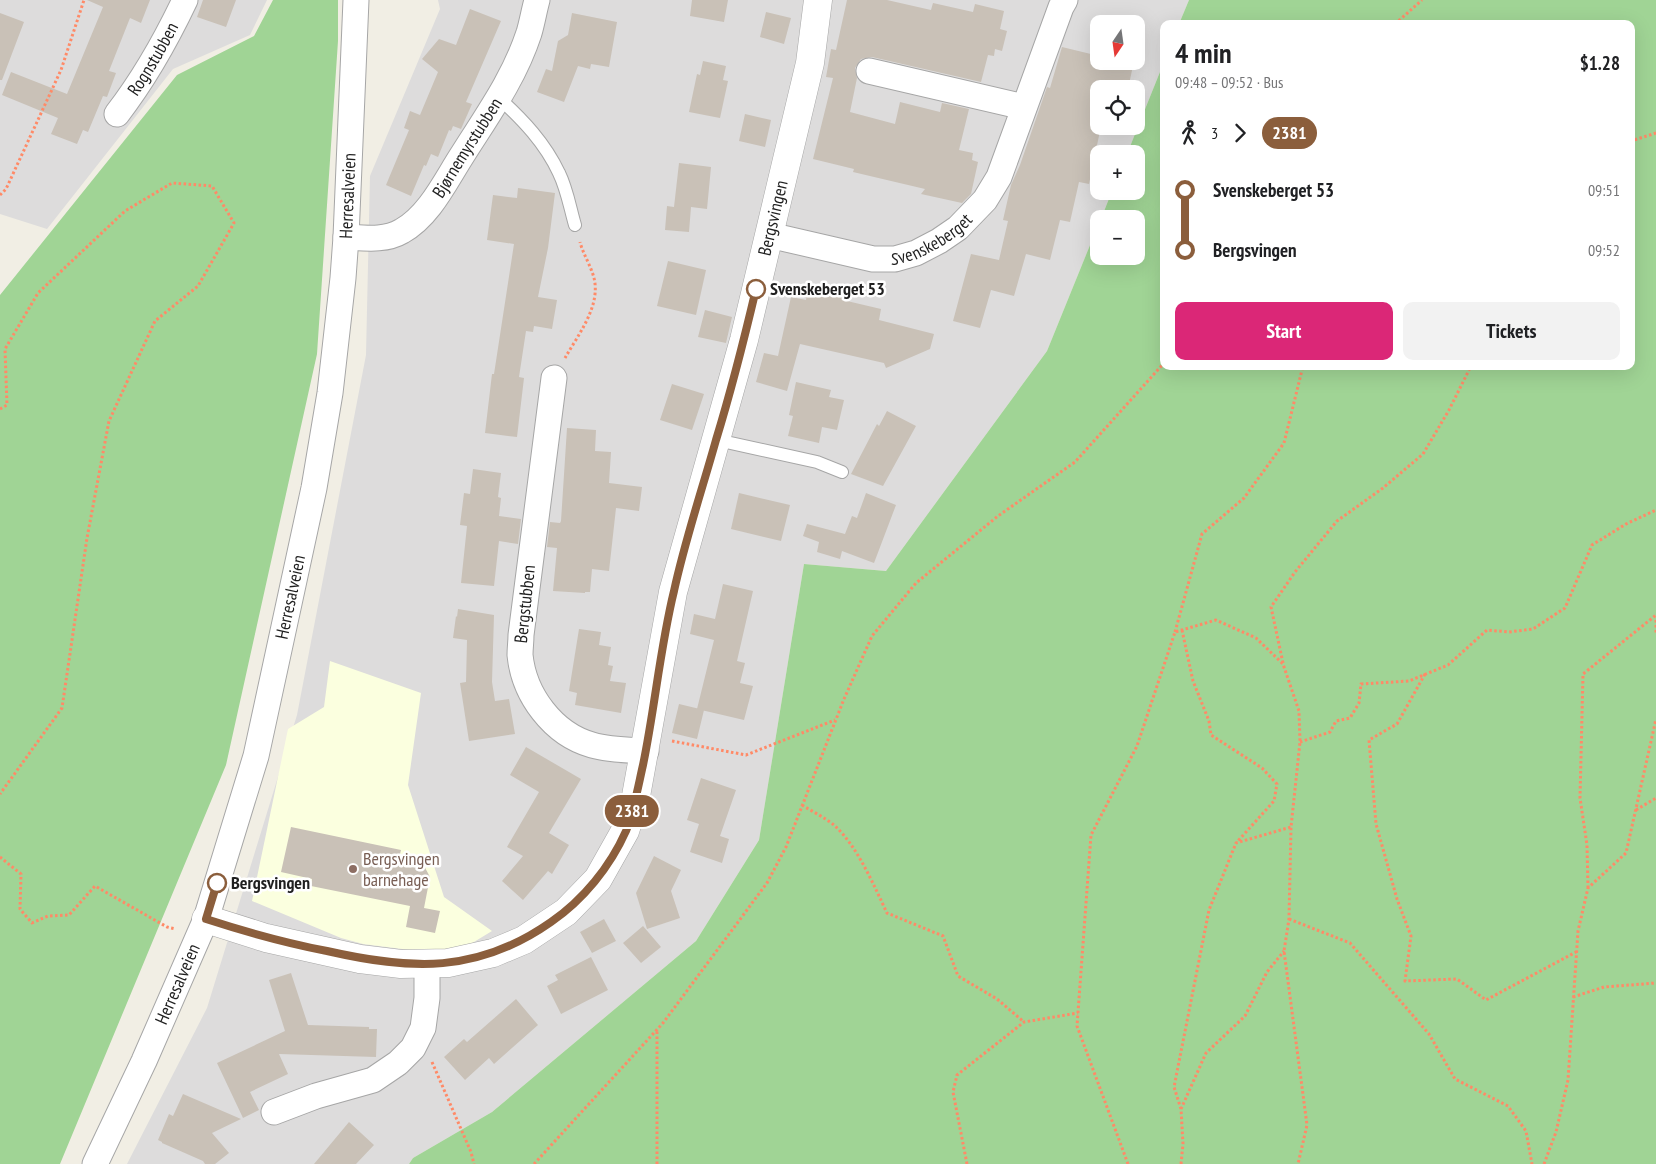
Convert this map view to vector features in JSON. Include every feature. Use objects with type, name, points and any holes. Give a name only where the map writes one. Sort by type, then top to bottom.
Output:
[{"type":"street","name":"Rognstubben","points":[[117,114],[137,88],[185,0]]},
{"type":"street","name":"Herresalveien","points":[[95,1164],[148,1053],[206,919],[256,756],[314,488],[330,393],[346,237],[356,0]]},
{"type":"street","name":"Bjørnemyrstubben","points":[[346,237],[382,238],[401,232],[415,223],[444,184],[499,98],[529,33],[537,0]]},
{"type":"street","name":"Bergsvingen","points":[[206,919],[266,938],[360,958],[401,964],[427,965],[467,960],[493,953],[524,940],[566,912],[598,878],[626,831],[636,796],[646,751],[673,592],[744,340],[810,63],[818,0]]},
{"type":"street","name":"Svenskeberget","points":[[769,235],[873,259],[895,259],[916,253],[958,228],[985,200],[999,177],[1065,0]]},
{"type":"street","points":[[869,71],[1024,107]]},
{"type":"street","name":"Bergstubben","points":[[554,378],[520,654],[526,682],[543,711],[563,731],[580,741],[606,748],[646,751]]},
{"type":"street","points":[[274,1112],[316,1096],[373,1080],[398,1064],[413,1048],[420,1037],[427,998],[427,965]]},
{"type":"lane","points":[[499,98],[522,119],[547,150],[560,174],[575,225]]},
{"type":"lane","points":[[716,440],[816,462],[842,472]]},
{"type":"path","points":[[0,195],[6,189],[61,70],[84,0]]},
{"type":"path","points":[[1400,20],[1422,0]]},
{"type":"path","points":[[1635,140],[1656,133]]},
{"type":"path","points":[[0,409],[7,405],[5,349],[38,293],[125,210],[172,182],[212,186],[234,223],[198,286],[154,321],[109,421],[86,538],[62,708],[0,794]]},
{"type":"path","points":[[554,378],[591,312],[594,294],[594,279],[582,250],[575,225]]},
{"type":"path","points":[[534,1164],[658,1030],[767,883],[786,847],[835,720],[872,636],[916,583],[998,516],[1075,462],[1160,366]]},
{"type":"path","points":[[1128,1164],[1077,1026],[1091,835],[1137,746],[1175,632],[1202,534],[1244,498],[1284,443],[1302,370]]},
{"type":"path","points":[[1298,1164],[1307,1125],[1284,951],[1289,919],[1290,827],[1300,742],[1299,711],[1284,664],[1270,607],[1295,572],[1337,521],[1384,488],[1423,454],[1449,410],[1469,370]]},
{"type":"path","points":[[1300,742],[1330,732],[1336,721],[1350,718],[1359,703],[1361,684],[1409,681],[1448,665],[1487,630],[1509,632],[1533,629],[1565,608],[1592,544],[1626,524],[1656,510]]},
{"type":"path","points":[[1544,1164],[1556,1132],[1568,1080],[1578,931],[1588,888],[1588,844],[1580,798],[1583,674],[1656,615]]},
{"type":"path","points":[[1175,632],[1216,620],[1256,638],[1284,664]]},
{"type":"path","points":[[1656,620],[1656,635]]},
{"type":"path","points":[[1181,1164],[1183,1144],[1181,1109],[1174,1088],[1209,910],[1236,843],[1274,801],[1277,784],[1262,768],[1211,735],[1209,721],[1193,681],[1182,630]]},
{"type":"path","points":[[1425,674],[1397,724],[1369,740],[1376,824],[1398,900],[1411,936],[1405,981],[1457,979],[1486,1000],[1576,952]]},
{"type":"path","points":[[1588,888],[1626,853],[1656,719]]},
{"type":"path","points":[[671,740],[746,755],[835,720]]},
{"type":"path","points":[[1636,810],[1656,798]]},
{"type":"path","points":[[802,805],[835,826],[855,850],[872,880],[887,913],[943,936],[958,976],[997,1000],[1024,1022]]},
{"type":"path","points":[[1236,843],[1290,827]]},
{"type":"path","points":[[0,857],[21,874],[20,908],[32,923],[48,916],[69,915],[95,886],[167,927],[174,928]]},
{"type":"path","points":[[1289,919],[1350,943],[1429,1034],[1454,1079],[1508,1106],[1526,1131],[1532,1164]]},
{"type":"path","points":[[1181,1109],[1206,1053],[1245,1016],[1267,972],[1284,951]]},
{"type":"path","points":[[1573,997],[1604,987],[1656,983]]},
{"type":"path","points":[[967,1164],[953,1092],[957,1075],[1024,1022],[1078,1013]]},
{"type":"path","points":[[657,1164],[658,1030]]},
{"type":"path","points":[[420,1037],[471,1152],[474,1164]]},
{"type":"shaded area","points":[[0,0],[267,0],[250,35],[173,69],[47,229],[0,214]]},
{"type":"shaded area","points":[[438,0],[1189,0],[1181,20],[1160,20],[1160,72],[1145,109],[1145,80],[1090,80],[1090,135],[1135,135],[1131,145],[1090,145],[1090,200],[1108,200],[1105,210],[1090,210],[1090,245],[1047,351],[886,571],[804,564],[759,840],[696,941],[492,1112],[413,1158],[409,1164],[127,1164],[207,1008],[297,715],[366,355],[370,176],[440,9]]},
{"type":"shaded area","points":[[330,661],[421,693],[408,785],[444,897],[492,931],[469,945],[426,952],[363,944],[341,938],[252,901],[288,729],[324,707]]},
{"type":"green space","points":[[273,0],[338,0],[338,41],[317,354],[226,765],[60,1164],[0,1164],[0,295],[177,75],[254,36]]},
{"type":"green space","points":[[1189,0],[1656,0],[1656,1164],[409,1164],[413,1158],[492,1112],[696,941],[759,840],[804,564],[886,571],[1047,351],[1090,245],[1090,265],[1145,265],[1145,210],[1105,210],[1108,200],[1145,200],[1145,145],[1131,145],[1135,135],[1145,135],[1145,109],[1160,72],[1160,370],[1635,370],[1635,20],[1181,20]]},
{"type":"building","points":[[87,0],[150,0],[141,23],[130,18],[109,71],[116,73],[107,97],[103,96],[88,132],[83,130],[77,144],[51,134],[58,118],[2,95],[11,72],[67,94],[103,7]]},
{"type":"building","points":[[203,0],[236,0],[226,27],[197,17]]},
{"type":"building","points":[[692,0],[728,0],[724,22],[690,16]]},
{"type":"building","points":[[847,0],[887,0],[931,10],[933,3],[973,12],[975,4],[1004,11],[1000,29],[1007,31],[1002,51],[995,49],[994,56],[988,55],[981,82],[872,57],[861,59],[855,68],[857,78],[850,112],[895,124],[900,102],[940,112],[942,103],[969,109],[959,150],[973,153],[972,160],[978,162],[971,194],[962,203],[921,194],[925,189],[853,172],[854,169],[813,159],[833,78],[826,77],[831,49],[836,50]]},
{"type":"building","points":[[470,9],[501,21],[466,102],[472,104],[461,129],[453,126],[451,131],[449,130],[438,157],[431,154],[426,166],[424,165],[411,196],[386,185],[409,130],[404,128],[410,111],[420,115],[438,72],[422,59],[439,39],[456,45]]},
{"type":"building","points":[[766,12],[791,18],[784,44],[760,37]]},
{"type":"building","points":[[0,13],[24,22],[2,80],[0,80]]},
{"type":"building","points":[[572,13],[617,22],[609,67],[591,64],[590,69],[578,66],[564,102],[537,92],[546,69],[552,71],[558,41],[568,35]]},
{"type":"building","points":[[1062,47],[1090,54],[1090,70],[1132,70],[1130,80],[1090,80],[1090,135],[1099,135],[1097,145],[1090,145],[1089,184],[1079,182],[1070,222],[1060,220],[1050,260],[1026,254],[1014,296],[991,290],[980,328],[953,321],[971,254],[999,260],[1008,221],[1003,220],[1011,185],[1020,165],[1047,87],[1050,88]]},
{"type":"building","points":[[703,61],[726,66],[723,80],[728,81],[720,118],[689,112],[697,74],[700,75]]},
{"type":"building","points":[[745,114],[771,120],[765,147],[739,141]]},
{"type":"building","points":[[679,163],[711,167],[707,209],[691,207],[689,232],[665,230],[667,206],[674,207]]},
{"type":"building","points":[[518,188],[555,193],[548,248],[538,297],[557,300],[552,329],[534,326],[533,332],[526,331],[519,377],[524,378],[517,437],[485,433],[492,374],[494,374],[514,244],[487,240],[493,195],[517,198]]},
{"type":"building","points":[[668,261],[706,270],[696,315],[657,306]]},
{"type":"building","points":[[808,288],[848,297],[847,301],[881,309],[879,320],[934,334],[930,349],[886,368],[884,363],[800,344],[787,391],[756,382],[764,353],[778,356],[791,297],[806,300]]},
{"type":"building","points":[[705,310],[732,317],[726,343],[698,337]]},
{"type":"building","points":[[796,382],[831,390],[829,397],[844,400],[837,430],[822,427],[819,443],[788,436],[793,416],[789,415]]},
{"type":"building","points":[[672,384],[704,394],[692,430],[660,420]]},
{"type":"building","points":[[887,411],[916,426],[883,486],[851,474],[877,424],[879,426]]},
{"type":"building","points":[[567,428],[596,430],[595,451],[611,452],[609,483],[642,487],[639,511],[616,508],[609,571],[592,569],[590,592],[585,593],[553,591],[557,548],[547,547],[550,522],[560,523],[561,521]]},
{"type":"building","points":[[473,469],[501,473],[498,497],[501,498],[499,516],[521,519],[518,544],[499,541],[494,586],[461,583],[467,526],[460,525],[464,493],[470,494]]},
{"type":"building","points":[[739,493],[790,505],[781,541],[731,529]]},
{"type":"building","points":[[866,493],[896,505],[874,563],[842,551],[840,559],[817,552],[819,542],[803,536],[807,524],[845,534],[852,516],[857,518]]},
{"type":"building","points":[[723,584],[753,591],[737,661],[745,663],[740,683],[753,686],[744,720],[697,709],[714,640],[690,634],[694,614],[715,619]]},
{"type":"building","points":[[458,609],[494,615],[492,682],[495,701],[509,699],[515,734],[469,741],[460,683],[466,682],[467,640],[453,638]]},
{"type":"building","points":[[579,629],[601,632],[599,645],[611,647],[608,665],[613,666],[610,681],[626,683],[621,713],[575,705],[577,693],[569,691]]},
{"type":"building","points":[[679,704],[704,710],[697,739],[672,733]]},
{"type":"building","points":[[526,747],[581,779],[549,833],[569,845],[552,874],[548,871],[523,900],[502,881],[523,856],[507,847],[539,792],[510,775]]},
{"type":"building","points":[[701,778],[736,790],[720,836],[729,839],[722,863],[690,852],[699,824],[687,820]]},
{"type":"building","points":[[291,827],[401,850],[399,858],[422,862],[430,877],[424,908],[440,911],[435,933],[406,927],[410,906],[311,886],[312,879],[281,872]]},
{"type":"building","points":[[654,856],[681,870],[671,891],[680,918],[647,929],[636,893]]},
{"type":"building","points":[[604,919],[616,941],[592,953],[580,932]]},
{"type":"building","points":[[643,926],[661,947],[641,963],[623,943]]},
{"type":"building","points":[[591,957],[608,990],[561,1014],[547,986],[558,980],[555,975]]},
{"type":"building","points":[[291,973],[308,1025],[369,1027],[369,1029],[377,1029],[376,1057],[279,1054],[288,1074],[250,1092],[259,1110],[243,1118],[217,1063],[285,1031],[269,980]]},
{"type":"building","points":[[516,999],[538,1025],[494,1064],[489,1058],[465,1080],[444,1057],[464,1039],[467,1042]]},
{"type":"building","points":[[183,1094],[241,1119],[212,1133],[229,1153],[215,1164],[205,1164],[203,1161],[158,1140],[169,1114],[173,1116]]},
{"type":"building","points":[[349,1122],[374,1145],[356,1164],[314,1164]]},
{"type":"bus line","name":"2381","points":[[217,883],[206,919],[266,938],[360,958],[381,962],[427,965],[467,960],[493,953],[524,940],[566,912],[598,878],[626,831],[636,796],[646,751],[673,592],[744,340],[756,289]]},
{"type":"place","name":"Svenskeberget 53","points":[[756,289]]},
{"type":"place","name":"Bergsvingen barnehage","points":[[353,869]]},
{"type":"place","name":"Bergsvingen","points":[[217,883]]}]
